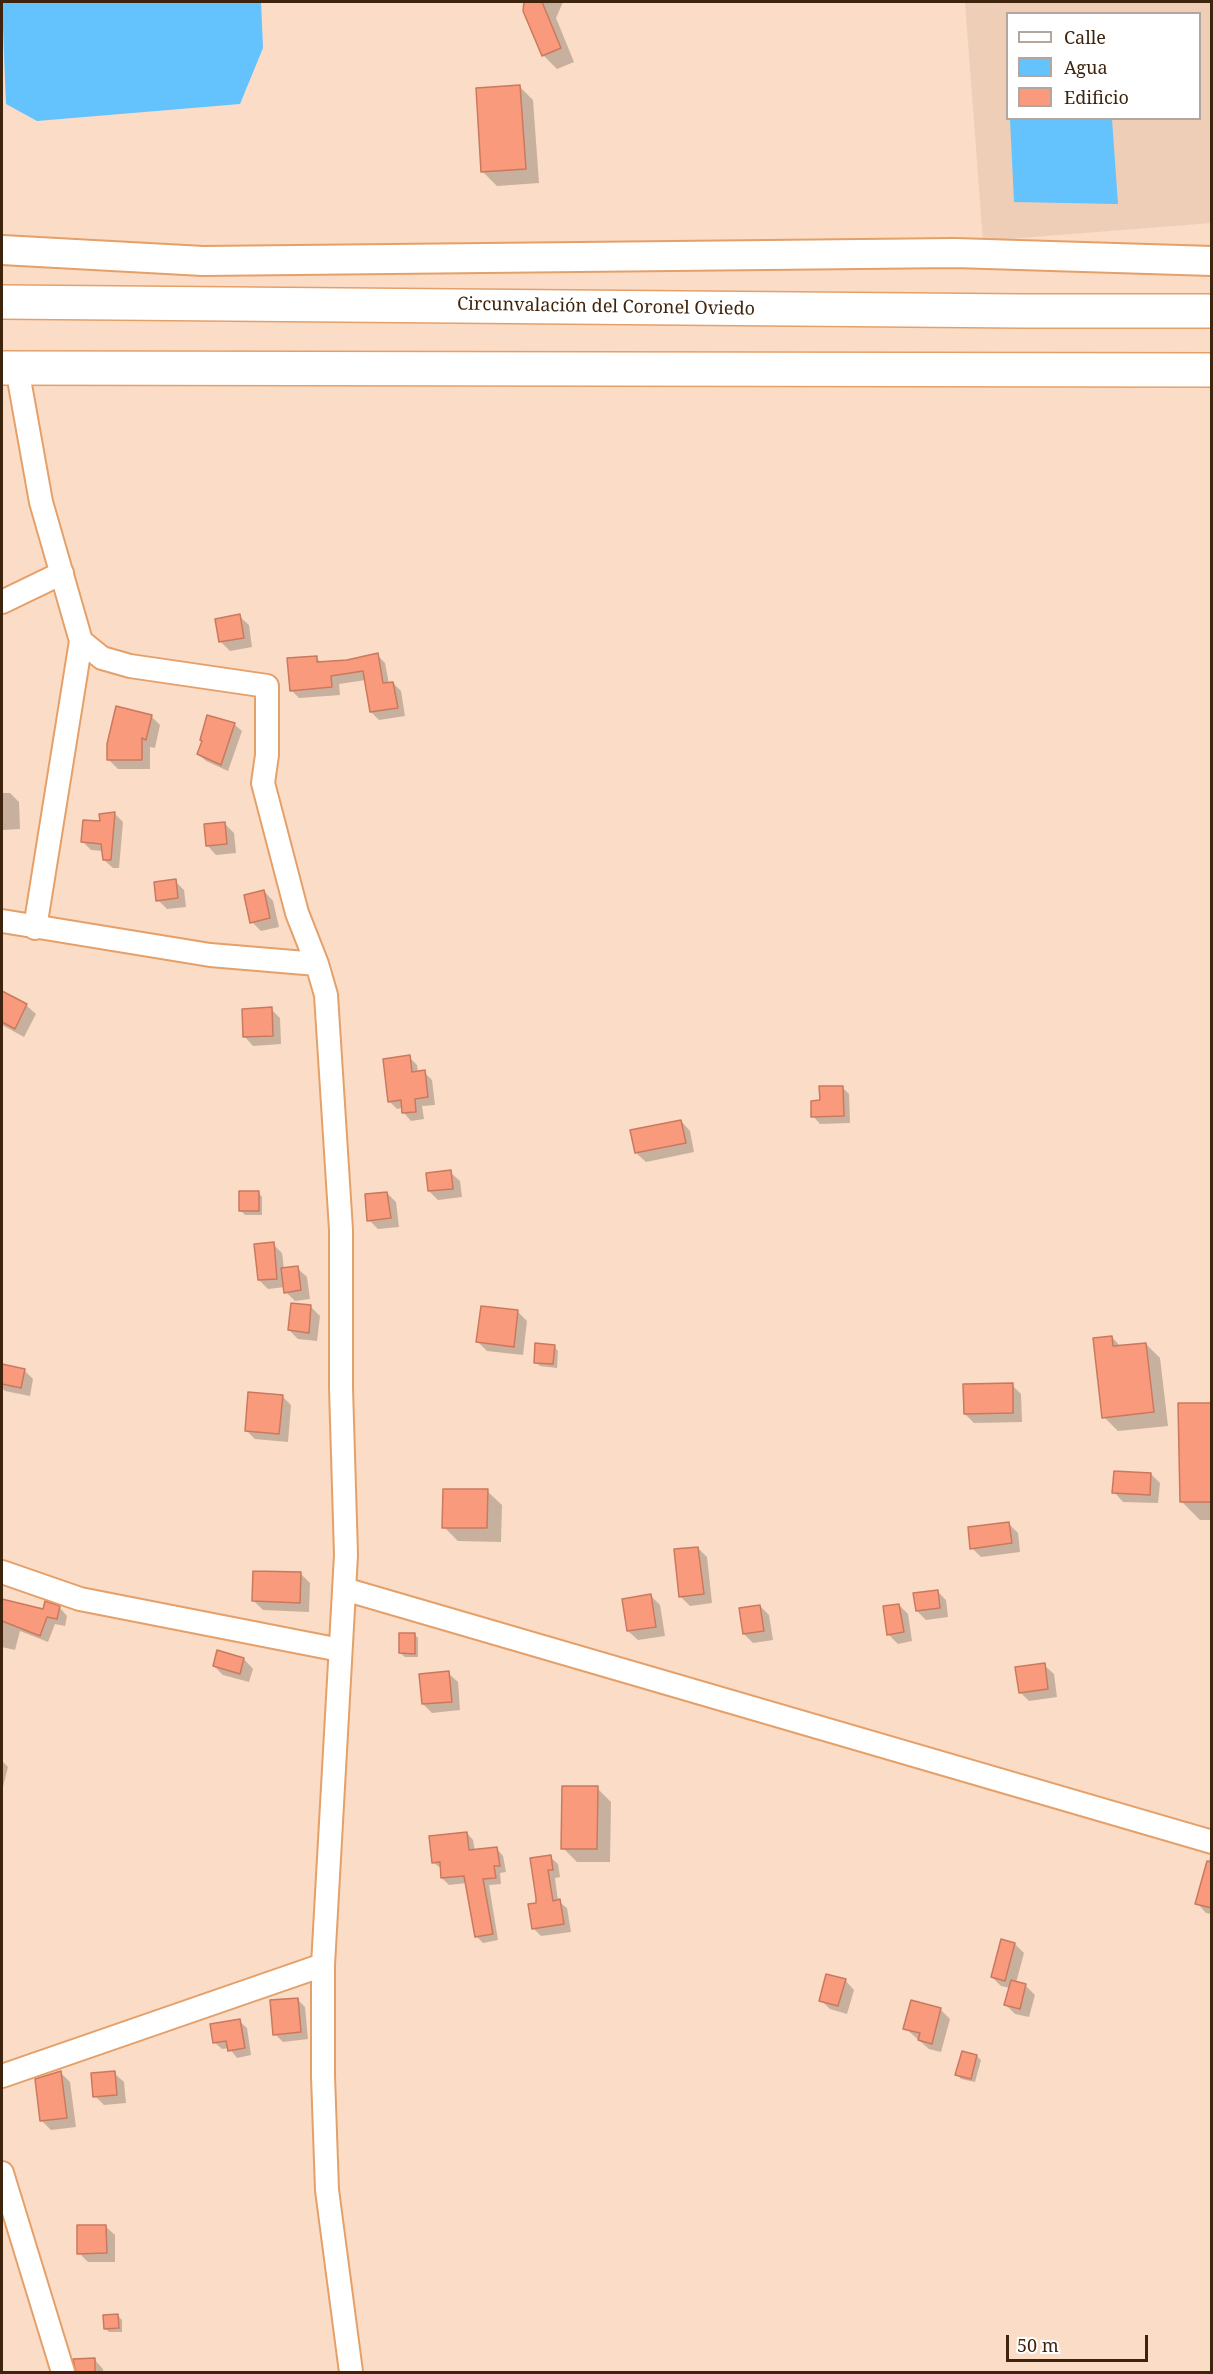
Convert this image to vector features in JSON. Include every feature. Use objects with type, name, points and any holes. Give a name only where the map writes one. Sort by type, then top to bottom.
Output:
[{"type":"highway","name":"Circunvalación del Coronel Oviedo","points":[[2,302],[1212,311]]},
{"type":"highway","points":[[9,368],[1212,370]]},
{"type":"street","points":[[2,250],[203,261],[955,254],[1212,261]]},
{"type":"street","points":[[9,368],[41,502],[81,641],[35,928]]},
{"type":"street","points":[[2,602],[62,573]]},
{"type":"street","points":[[81,641],[102,658],[130,666],[267,686],[267,755],[263,783],[297,913],[317,964],[326,995],[341,1230],[341,1388],[346,1555],[323,1965],[323,2076],[327,2190],[351,2373]]},
{"type":"street","points":[[2,921],[210,955],[317,964]]},
{"type":"street","points":[[2,1572],[80,1599],[340,1650]]},
{"type":"street","points":[[344,1589],[1212,1842]]},
{"type":"street","points":[[2,2076],[323,1965]]},
{"type":"street","points":[[2,2173],[63,2373]]},
{"type":"shaded area","points":[[965,2],[1211,2],[1211,223],[983,241]]},
{"type":"water","points":[[2,2],[261,2],[263,48],[240,104],[37,121],[6,104]]},
{"type":"water","points":[[1010,120],[1112,120],[1118,204],[1014,202]]},
{"type":"building","points":[[524,2],[542,2],[561,48],[542,56],[523,11]]},
{"type":"building","points":[[520,85],[526,169],[481,172],[476,88]]},
{"type":"building","points":[[240,614],[244,638],[219,642],[215,619]]},
{"type":"building","points":[[378,653],[383,683],[393,682],[398,708],[370,712],[363,671],[331,676],[332,687],[290,691],[287,658],[317,656],[317,662],[347,660]]},
{"type":"building","points":[[116,706],[152,715],[146,740],[142,738],[142,760],[107,760],[107,744]]},
{"type":"building","points":[[207,715],[235,723],[221,765],[197,754]]},
{"type":"building","points":[[115,812],[111,860],[103,860],[101,844],[81,842],[83,820],[100,821],[99,814]]},
{"type":"building","points":[[225,822],[227,844],[206,846],[204,824]]},
{"type":"building","points":[[176,879],[178,898],[156,901],[154,882]]},
{"type":"building","points":[[264,890],[270,918],[250,923],[244,895]]},
{"type":"building","points":[[2,991],[27,1004],[15,1029],[2,1022]]},
{"type":"building","points":[[272,1007],[273,1036],[243,1037],[242,1009]]},
{"type":"building","points":[[410,1055],[412,1072],[425,1070],[428,1097],[415,1099],[416,1112],[402,1113],[401,1100],[388,1102],[383,1059]]},
{"type":"building","points":[[819,1086],[843,1086],[844,1116],[811,1117],[811,1101],[820,1100]]},
{"type":"building","points":[[681,1120],[686,1143],[635,1153],[630,1130]]},
{"type":"building","points":[[451,1170],[453,1189],[428,1191],[426,1173]]},
{"type":"building","points":[[239,1191],[259,1191],[259,1211],[239,1211]]},
{"type":"building","points":[[387,1192],[391,1218],[367,1221],[365,1194]]},
{"type":"building","points":[[274,1242],[277,1279],[258,1280],[254,1244]]},
{"type":"building","points":[[298,1266],[301,1290],[284,1293],[281,1268]]},
{"type":"building","points":[[291,1303],[311,1305],[309,1333],[288,1330]]},
{"type":"building","points":[[481,1306],[518,1310],[514,1347],[476,1342]]},
{"type":"building","points":[[1112,1336],[1113,1346],[1146,1343],[1154,1412],[1102,1418],[1093,1338]]},
{"type":"building","points":[[535,1343],[555,1345],[553,1364],[534,1363]]},
{"type":"building","points":[[2,1364],[25,1369],[21,1388],[2,1384]]},
{"type":"building","points":[[1013,1383],[1013,1413],[964,1414],[963,1384]]},
{"type":"building","points":[[248,1392],[283,1395],[279,1434],[245,1431]]},
{"type":"building","points":[[1178,1403],[1212,1403],[1212,1502],[1180,1502]]},
{"type":"building","points":[[1114,1471],[1151,1473],[1150,1495],[1112,1493]]},
{"type":"building","points":[[443,1489],[488,1489],[487,1528],[442,1528]]},
{"type":"building","points":[[1009,1522],[1012,1543],[970,1549],[968,1527]]},
{"type":"building","points":[[698,1547],[704,1594],[679,1597],[674,1549]]},
{"type":"building","points":[[253,1571],[301,1572],[300,1603],[252,1601]]},
{"type":"building","points":[[938,1590],[940,1608],[916,1611],[913,1593]]},
{"type":"building","points":[[651,1594],[656,1627],[627,1631],[622,1599]]},
{"type":"building","points":[[2,1599],[43,1609],[45,1601],[60,1606],[57,1619],[47,1617],[40,1636],[2,1621]]},
{"type":"building","points":[[899,1604],[904,1632],[887,1635],[883,1606]]},
{"type":"building","points":[[760,1605],[764,1631],[743,1634],[739,1608]]},
{"type":"building","points":[[399,1633],[415,1633],[415,1654],[399,1653]]},
{"type":"building","points":[[217,1650],[244,1658],[240,1674],[213,1666]]},
{"type":"building","points":[[1045,1663],[1048,1689],[1019,1693],[1015,1667]]},
{"type":"building","points":[[449,1671],[452,1702],[422,1704],[419,1674]]},
{"type":"building","points":[[562,1786],[598,1786],[597,1849],[561,1849]]},
{"type":"building","points":[[467,1832],[469,1850],[497,1847],[500,1866],[494,1866],[496,1878],[483,1879],[493,1934],[475,1937],[464,1876],[441,1878],[440,1862],[432,1863],[429,1836]]},
{"type":"building","points":[[551,1855],[553,1870],[548,1870],[553,1901],[560,1899],[564,1924],[532,1929],[528,1904],[536,1903],[536,1898],[530,1858]]},
{"type":"building","points":[[1207,1861],[1212,1862],[1212,1908],[1195,1904]]},
{"type":"building","points":[[1001,1939],[1015,1943],[1005,1981],[991,1977]]},
{"type":"building","points":[[826,1974],[846,1979],[838,2006],[819,2001]]},
{"type":"building","points":[[1011,1980],[1026,1984],[1020,2009],[1004,2005]]},
{"type":"building","points":[[298,1998],[301,2032],[273,2035],[270,2000]]},
{"type":"building","points":[[911,2000],[941,2008],[932,2044],[918,2040],[920,2033],[903,2029]]},
{"type":"building","points":[[240,2019],[245,2048],[228,2051],[226,2041],[213,2043],[210,2024]]},
{"type":"building","points":[[962,2051],[977,2055],[971,2079],[955,2075]]},
{"type":"building","points":[[61,2071],[67,2118],[40,2121],[35,2079]]},
{"type":"building","points":[[115,2071],[117,2095],[93,2097],[91,2073]]},
{"type":"building","points":[[77,2225],[106,2225],[107,2253],[77,2254]]},
{"type":"building","points":[[118,2314],[119,2328],[104,2329],[103,2315]]},
{"type":"building","points":[[95,2358],[95,2373],[76,2373],[73,2359]]}]
